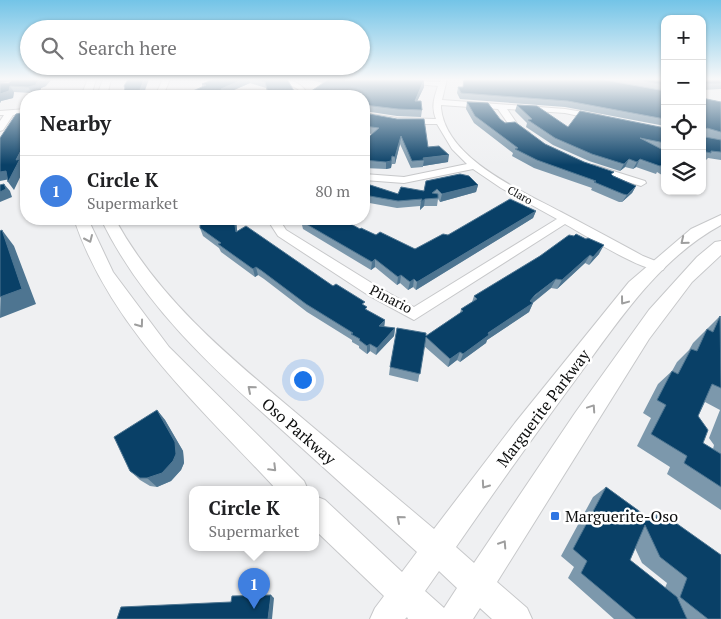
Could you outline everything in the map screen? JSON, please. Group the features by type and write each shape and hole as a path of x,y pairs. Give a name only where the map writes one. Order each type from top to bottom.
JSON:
{"main road":[{"name":"Marguerite Parkway","path":"386,619 523,431 635,286 696,232 721,219"},
{"path":"84,225 105,274 152,340 176,368 291,486"},
{"name":"Oso Parkway","path":"111,225 119,241 148,284 200,341 234,374 516,619"},
{"path":"455,619 575,433 649,324 707,257 721,246"},
{"path":"319,514 432,619"}],"street":[{"name":"Claro","path":"437,108 445,132 457,149 474,166 492,179 638,259 658,267"},
{"path":"502,108 515,127 536,142"},
{"path":"515,108 565,111 611,120"},
{"path":"0,113 20,111"},
{"path":"0,128 10,112"},
{"path":"370,117 397,121 441,122"},
{"path":"582,163 641,182"},
{"path":"370,177 404,180 474,166"},
{"name":"Pinario","path":"277,225 282,233 373,291 414,314 565,219"}],"building":[{"path":"389,108 422,108 422,110"},
{"path":"470,108 492,108 505,123 515,122 545,144 584,162 614,172 611,174 613,176 636,186 627,195 623,194 594,182 596,181 537,160 515,149 518,148 475,116"},
{"path":"520,108 540,108 568,127 580,111 661,127 661,142 640,138 661,149 661,166 640,159 637,162 629,159 624,164 592,154 555,138 528,120 532,119"},
{"path":"605,108 661,108 661,118"},
{"path":"706,108 721,108 721,132 707,128"},
{"path":"20,113 20,152 16,160 20,159 8,182 6,171 0,172 0,138 16,114"},
{"path":"370,114 397,119 424,119 428,147 439,146 449,155 412,161 401,136 395,157 392,156 391,161 370,161 370,136 379,128 370,127"},
{"path":"706,137 721,140 721,152 711,151 711,153 706,152"},
{"path":"460,174 469,176 478,185 442,194 437,189 432,193 438,194 438,198 425,199 421,202 422,199 398,201 370,196 370,185 398,194 401,187 424,191 426,181"},
{"path":"4,184 6,189 0,192 0,185"},
{"path":"510,199 536,211 417,282 414,279 410,282 401,275 398,277 375,259 372,262 308,225 353,225 376,235 380,232 415,249 443,234 448,235"},
{"path":"200,225 235,225 236,232 246,226 333,286 336,284 365,302 362,304 367,307 365,309 385,320 379,326 395,328 377,348 370,344 367,346 351,334 353,333 306,304 256,267 253,269 218,244 221,243 200,228"},
{"path":"2,230 22,289 0,297 0,231"},
{"path":"576,234 604,245 593,257 590,255 562,280 556,279 535,295 530,301 533,303 488,333 489,335 463,354 460,352 450,359 426,337 420,374 390,367 397,328 426,333 426,336 463,311 461,309 477,299 474,296 540,256 569,235 574,236"},
{"path":"720,316 721,388 712,384 698,416 708,430 703,443 721,454 721,487 684,463 687,456 651,434 666,405 657,400 672,371 678,374 691,349 697,351 707,329 713,332"},
{"path":"157,410 175,442 176,454 173,461 162,473 147,478 140,478 130,471 114,437"},
{"path":"606,487 654,522 659,511 721,555 721,619 708,619 680,597 687,578 660,557 645,525 630,560 677,597 687,619 636,619 581,573 587,561 573,549"},
{"path":"271,595 268,619 117,619 121,607 231,602 232,596"}],"place":[{"name":"Marguerite-Oso","path":"555,516"},
{"name":"Circle K","path":"254,609"}]}
